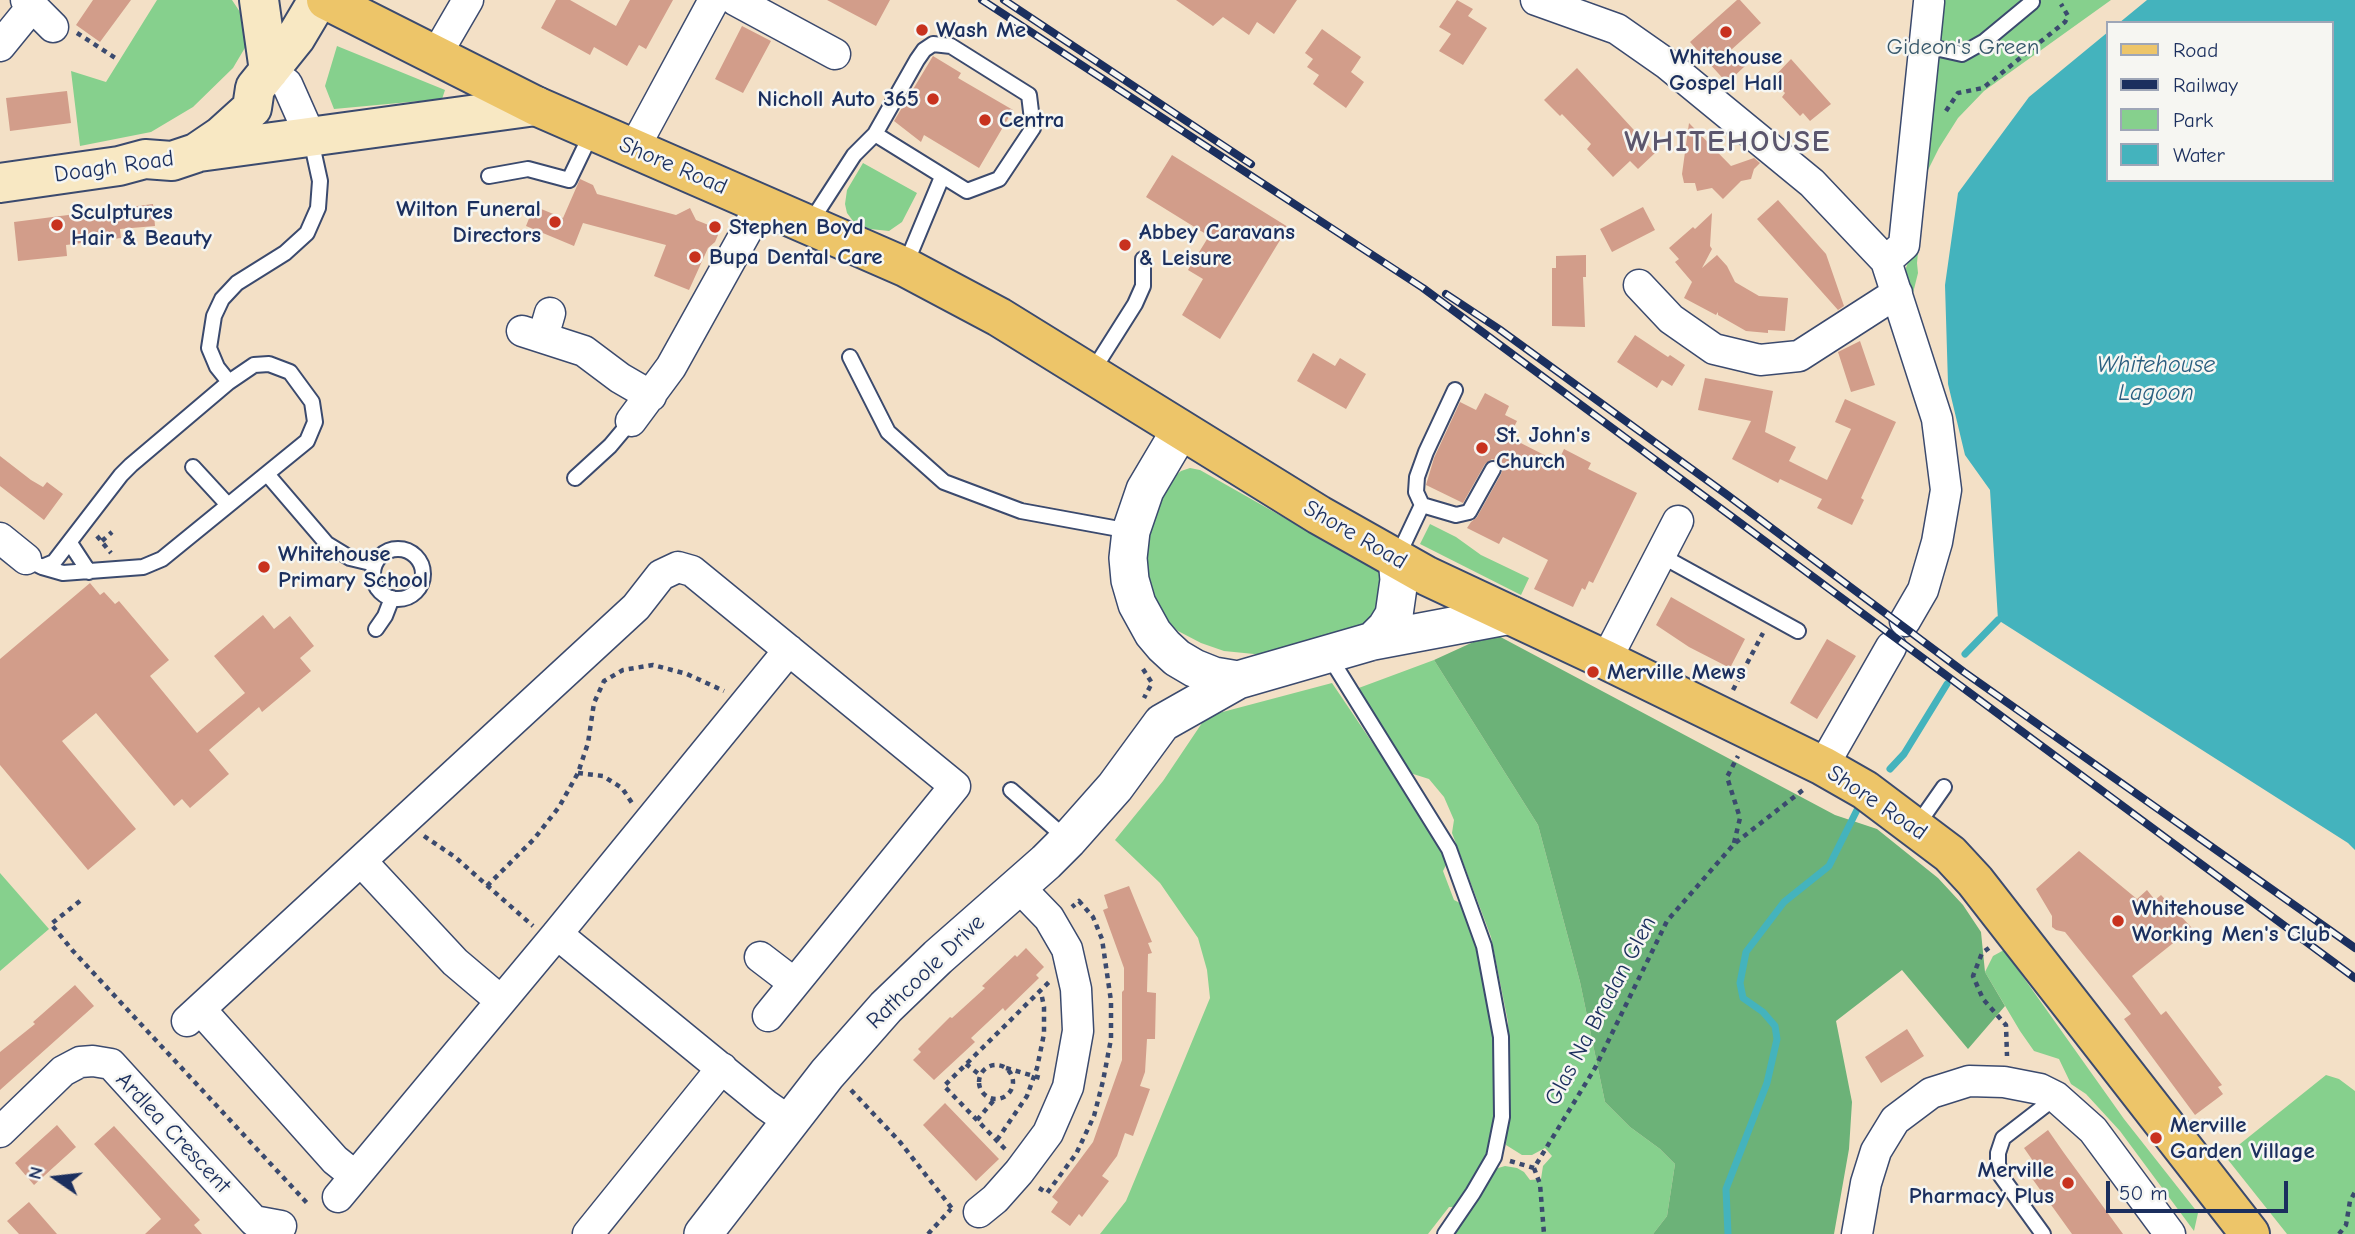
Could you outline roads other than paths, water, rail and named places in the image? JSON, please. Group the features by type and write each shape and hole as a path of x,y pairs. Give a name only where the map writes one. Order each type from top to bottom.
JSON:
{"main road":[{"path":"145,159 155,149 202,122 236,92 262,80 259,0"},
{"name":"Doagh Road","path":"0,183 119,166 145,159 172,161 196,153 221,136 252,107 262,80 296,37 317,0"},
{"name":"Shore Road","path":"326,0 536,106 905,267 999,317 1320,515 1427,576 1720,716 1815,775 1870,794 1950,854 1975,880 2245,1232"},
{"path":"196,153 536,106"}],"street":[{"path":"436,55 468,0"},
{"path":"633,150 714,0"},
{"path":"735,0 835,54"},
{"path":"1536,0 1617,29 1667,64 1812,183 1886,261 1937,419 1945,490 1937,542 1923,590 1905,621"},
{"path":"1886,261 1904,245 1929,2"},
{"path":"0,46 29,4 53,27"},
{"path":"262,80 287,84 311,138"},
{"path":"631,421 671,367 750,225 759,203"},
{"path":"1639,285 1671,319 1714,349 1760,360 1799,356 1897,293"},
{"path":"538,327 584,351 620,378 651,396"},
{"name":"Rathcoole Drive","path":"1180,430 1145,490 1131,531 1128,558 1130,580 1137,604 1153,633 1150,653 1177,658 1214,676 1238,680"},
{"path":"1606,660 1678,521"},
{"path":"0,537 34,563"},
{"path":"1373,641 1394,615 1399,580 1397,558"},
{"path":"768,1016 955,786 789,650 692,571 678,567 662,575 636,607 193,1015 335,1160 346,1186 554,938 789,650"},
{"name":"Rathcoole Drive","path":"703,1234 789,1121 886,1007 1068,840 1115,787 1151,715 1238,680 1373,641 1511,615"},
{"path":"1815,775 1891,648"},
{"path":"1150,653 1165,685 1151,715"},
{"path":"361,861 455,962 501,1001"},
{"path":"964,1212 995,1199 1048,1133 1068,1087 1078,1031 1076,989 1067,949 1049,918 1018,887"},
{"path":"554,938 789,1121"},
{"path":"760,957 793,983"},
{"name":"Ardlea Crescent","path":"0,1132 64,1072 80,1062 93,1061 111,1065 254,1221 281,1226"},
{"path":"588,1234 722,1068"},
{"path":"1857,1234 1876,1151 1895,1120 1931,1093 1969,1081 2004,1082 2040,1089 2056,1097 2093,1130 2170,1234"}],"lane":[{"path":"1926,46 1962,54 1985,41 2032,2"},
{"path":"809,224 854,155 875,134 917,60 924,50 933,44 951,46 1029,95 1033,128 999,179 967,191 875,134"},
{"path":"489,176 528,169 569,180 593,131"},
{"path":"229,382 217,367 209,348 214,316 222,299 237,283 285,253 307,233 318,208 320,181 311,138"},
{"path":"905,267 942,177"},
{"path":"1092,373 1135,304 1143,286 1143,259"},
{"path":"850,357 888,432 944,482 1021,511 1131,531"},
{"path":"269,364 290,372 312,402 315,422 307,441 162,559 143,567 63,573 34,563 54,562 121,475 229,382 254,365 269,364"},
{"path":"1455,390 1417,477 1416,492 1422,505 1456,515 1469,512 1493,469"},
{"path":"575,478 610,446 631,421"},
{"path":"193,467 228,505"},
{"path":"267,474 327,544 350,558 376,564"},
{"path":"1397,558 1422,505"},
{"path":"70,543 89,572"},
{"path":"393,549 409,551 420,562 423,578 415,592 408,596 392,598 378,588 375,581 376,564 386,552 393,549"},
{"path":"1660,555 1798,631"},
{"path":"376,629 392,598"},
{"path":"1328,655 1449,849 1484,946 1501,1037 1502,1117 1494,1157 1445,1234"},
{"path":"1915,828 1944,787"},
{"path":"1012,790 1068,840"},
{"path":"2043,1234 2001,1176 1998,1153 2003,1138 2056,1097"}],"water":[{"name":"Whitehouse Lagoon","path":"2147,0 2355,0 2355,850 1998,620 1990,490 1965,455 1948,384 1945,285 1958,193 2029,97 2106,34 2106,182 2334,182 2334,21 2121,21"}],"waterway":[{"path":"1965,654 1998,620"},
{"path":"1890,769 1904,754 1947,684"},
{"path":"1728,1234 1726,1189 1767,1083 1777,1039 1775,1026 1763,1012 1743,998 1740,983 1746,952 1784,902 1829,866 1858,808"}],"railway":[{"path":"982,0 1423,288 2355,978"},
{"path":"1004,0 1251,164"},
{"path":"1446,294 1499,329 1726,494 1964,672 2355,948"}],"place":[{"name":"Wash Me","path":"922,30"},
{"name":"Whitehouse Gospel Hall","path":"1726,32"},
{"name":"Nicholl Auto 365","path":"933,99"},
{"name":"Centra","path":"985,120"},
{"name":"Wilton Funeral Directors","path":"555,222"},
{"name":"Sculptures Hair & Beauty","path":"57,225"},
{"name":"Stephen Boyd","path":"715,227"},
{"name":"Abbey Caravans & Leisure","path":"1125,245"},
{"name":"Bupa Dental Care","path":"695,257"},
{"name":"St. John's Church","path":"1482,448"},
{"name":"Whitehouse Primary School","path":"264,567"},
{"name":"Merville Mews","path":"1593,672"},
{"name":"Whitehouse Working Men's Club","path":"2118,921"},
{"name":"Merville Garden Village","path":"2156,1138"},
{"name":"Merville Pharmacy Plus","path":"2068,1183"}],"district":[{"name":"WHITEHOUSE","path":"1728,143"}],"park label":[{"name":"Gideon's Green","path":"1963,47"}]}
